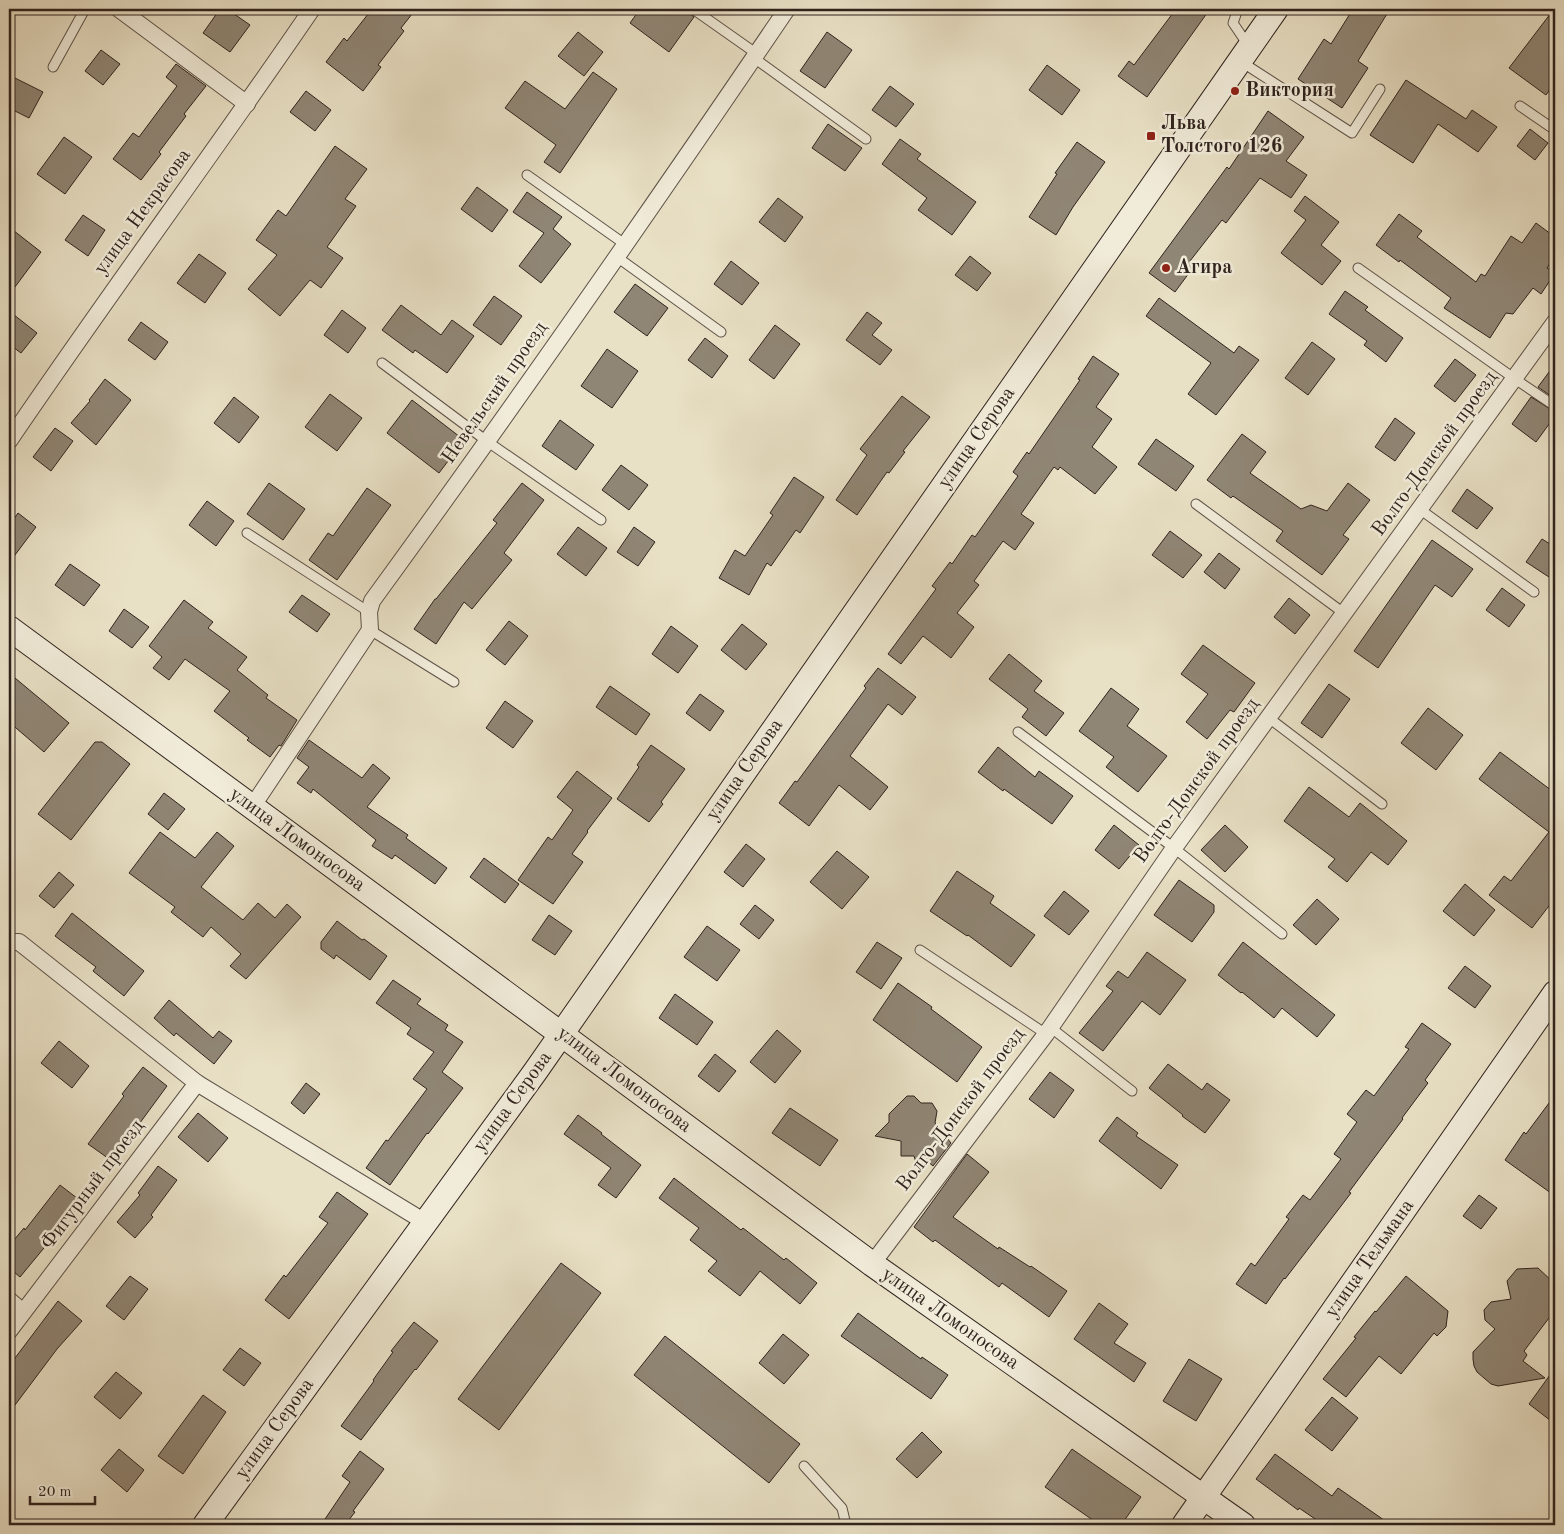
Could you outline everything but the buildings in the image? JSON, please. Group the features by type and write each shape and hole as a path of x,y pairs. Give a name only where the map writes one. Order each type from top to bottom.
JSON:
{"street":[{"path":"119,9 247,104"},
{"name":"улица Некрасова","path":"9,440 312,9"},
{"name":"Невельский проезд","path":"370,630 369,612 372,601 488,442 787,9"},
{"name":"улица Серова","path":"205,1525 562,1034 1276,9"},
{"name":"Волго-Донской проезд","path":"872,1264 1048,1030 1174,848 1421,510 1555,322"},
{"name":"улица Ломоносова","path":"9,628 872,1264 1243,1525"},
{"path":"252,807 370,630"},
{"path":"9,942 18,942 197,1083 425,1222"},
{"name":"улица Тельмана","path":"1184,1525 1555,993"},
{"name":"Фигурный проезд","path":"9,1331 197,1083"},
{"path":"9,1300 23,1312"}],"lane":[{"path":"53,67 85,9"},
{"path":"693,9 866,139"},
{"path":"1238,9 1233,23 1245,54 1352,133 1380,89"},
{"path":"1520,106 1555,130"},
{"path":"527,175 721,332"},
{"path":"1358,268 1555,406"},
{"path":"382,363 488,442 601,520"},
{"path":"1196,504 1345,614"},
{"path":"1421,510 1534,592"},
{"path":"247,532 369,612"},
{"path":"370,630 454,682"},
{"path":"1269,718 1382,804"},
{"path":"1018,732 1174,848 1282,934"},
{"path":"920,950 1048,1030 1132,1091"},
{"path":"804,1466 842,1508 846,1525"}],"place":[{"name":"Виктория","path":"1235,91"},
{"name":"Льва Толстого 126","path":"1151,136"},
{"name":"Агира","path":"1166,268"}]}
